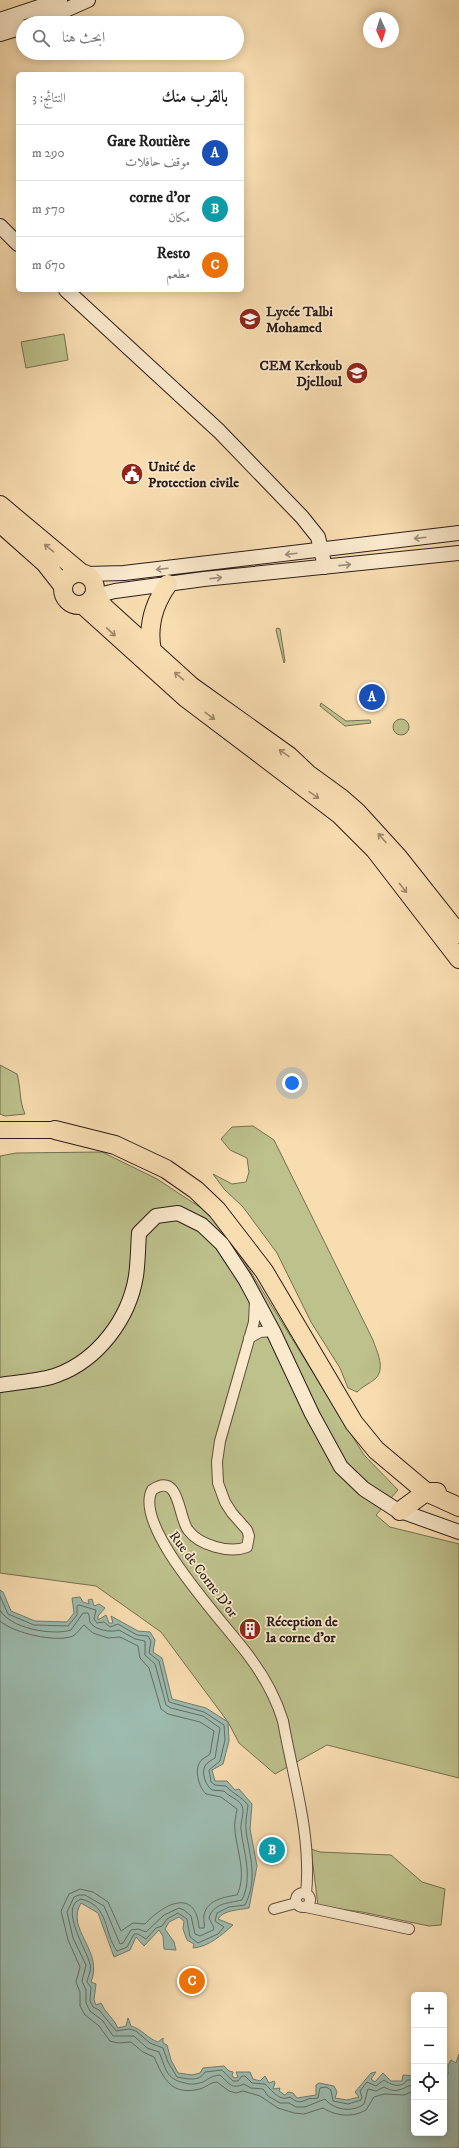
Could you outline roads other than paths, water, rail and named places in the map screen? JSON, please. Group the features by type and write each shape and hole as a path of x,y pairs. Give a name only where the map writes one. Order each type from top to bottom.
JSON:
{"highway":[{"path":"0,505 95,583 92,597"},
{"path":"0,523 45,563 63,586"},
{"path":"84,573 68,576 63,586 64,596 69,602 92,597"},
{"path":"152,651 150,640 152,616 158,599 168,584"},
{"path":"92,597 196,690 289,756 308,774 341,798 357,812 398,857 459,934"},
{"path":"92,597 186,698 339,814 374,850 459,959"},
{"path":"55,1130 115,1145 166,1169 196,1190 217,1210 240,1238 274,1288 354,1423 376,1450 426,1492 459,1507"},
{"path":"55,1130 88,1134 124,1145 150,1156 198,1186 221,1207 272,1274 350,1402 376,1438 404,1463 459,1498"},
{"path":"394,1466 403,1492 398,1510"},
{"path":"398,1510 426,1492 439,1492 459,1498"}],"main road":[{"path":"0,1130 55,1130"}],"street":[{"path":"0,20 60,0"},
{"path":"52,16 88,0"},
{"path":"0,34 16,29"},
{"path":"0,226 16,242"},
{"path":"68,292 220,431 302,517 318,537 325,567"},
{"path":"84,573 124,573 459,533"},
{"path":"92,597 168,584 459,552"},
{"path":"0,1385 57,1375 90,1356 110,1336 130,1298 136,1277 139,1233 156,1216 178,1214 202,1225 222,1244 255,1296 312,1414 341,1467 364,1489 398,1510 459,1532"},
{"path":"248,1338 255,1313 255,1296"},
{"path":"248,1338 260,1332 273,1331"},
{"name":"Rue de Corne D'or","path":"248,1338 232,1402 220,1440 217,1462 218,1483 224,1502 247,1530 249,1536 247,1547 239,1551 228,1549 202,1541 193,1535 183,1521 176,1495 170,1488 161,1487 152,1490 149,1495 149,1504 155,1530 171,1557 250,1657 263,1676 279,1706 305,1831 309,1868 306,1894"},
{"path":"296,1903 298,1895 306,1894 310,1901 306,1907"},
{"path":"296,1903 300,1907 409,1929"},
{"path":"274,1909 296,1903"}],"water":[{"path":"0,1590 3,1592 11,1611 35,1621 67,1622 74,1613 72,1598 80,1597 83,1602 89,1604 88,1600 92,1599 94,1606 99,1604 105,1608 98,1616 98,1620 106,1615 109,1623 113,1623 111,1616 138,1631 150,1632 155,1640 153,1652 162,1658 172,1699 206,1708 228,1722 229,1741 223,1764 212,1770 215,1781 227,1781 235,1790 239,1789 252,1804 250,1829 257,1866 249,1908 232,1911 220,1916 218,1919 233,1925 209,1943 193,1948 194,1944 187,1940 183,1929 184,1921 179,1917 169,1922 165,1929 174,1942 176,1950 164,1949 163,1936 159,1930 144,1946 136,1937 130,1950 114,1957 98,1913 81,1903 77,1913 78,1922 93,1960 94,1971 91,1982 96,1984 94,2000 96,2005 101,2003 118,2028 126,2026 128,2018 131,2026 138,2029 154,2041 158,2042 163,2038 163,2043 167,2045 171,2060 178,2073 192,2075 200,2073 203,2068 224,2066 229,2071 233,2072 232,2076 235,2078 238,2077 236,2072 250,2072 253,2079 260,2081 265,2076 269,2083 274,2081 275,2083 273,2089 280,2088 279,2091 285,2095 288,2092 293,2093 297,2098 316,2095 316,2085 319,2083 334,2086 337,2092 335,2098 347,2100 359,2097 355,2092 371,2073 376,2072 371,2079 375,2082 383,2073 391,2081 402,2081 403,2075 411,2076 411,2136 447,2136 448,2065 451,2060 456,2063 459,2054 459,2148 0,2148"}],"place":[{"name":"Lycée Talbi Mohamed","path":"250,319"},
{"name":"CEM Kerkoub Djelloul","path":"357,373"},
{"name":"Unité de Protection civile","path":"132,474"},
{"name":"Gare Routière","path":"372,697"},
{"name":"Réception de la corne d'or","path":"250,1629"},
{"name":"corne d'or","path":"272,1850"},
{"name":"Resto","path":"192,1981"}]}
